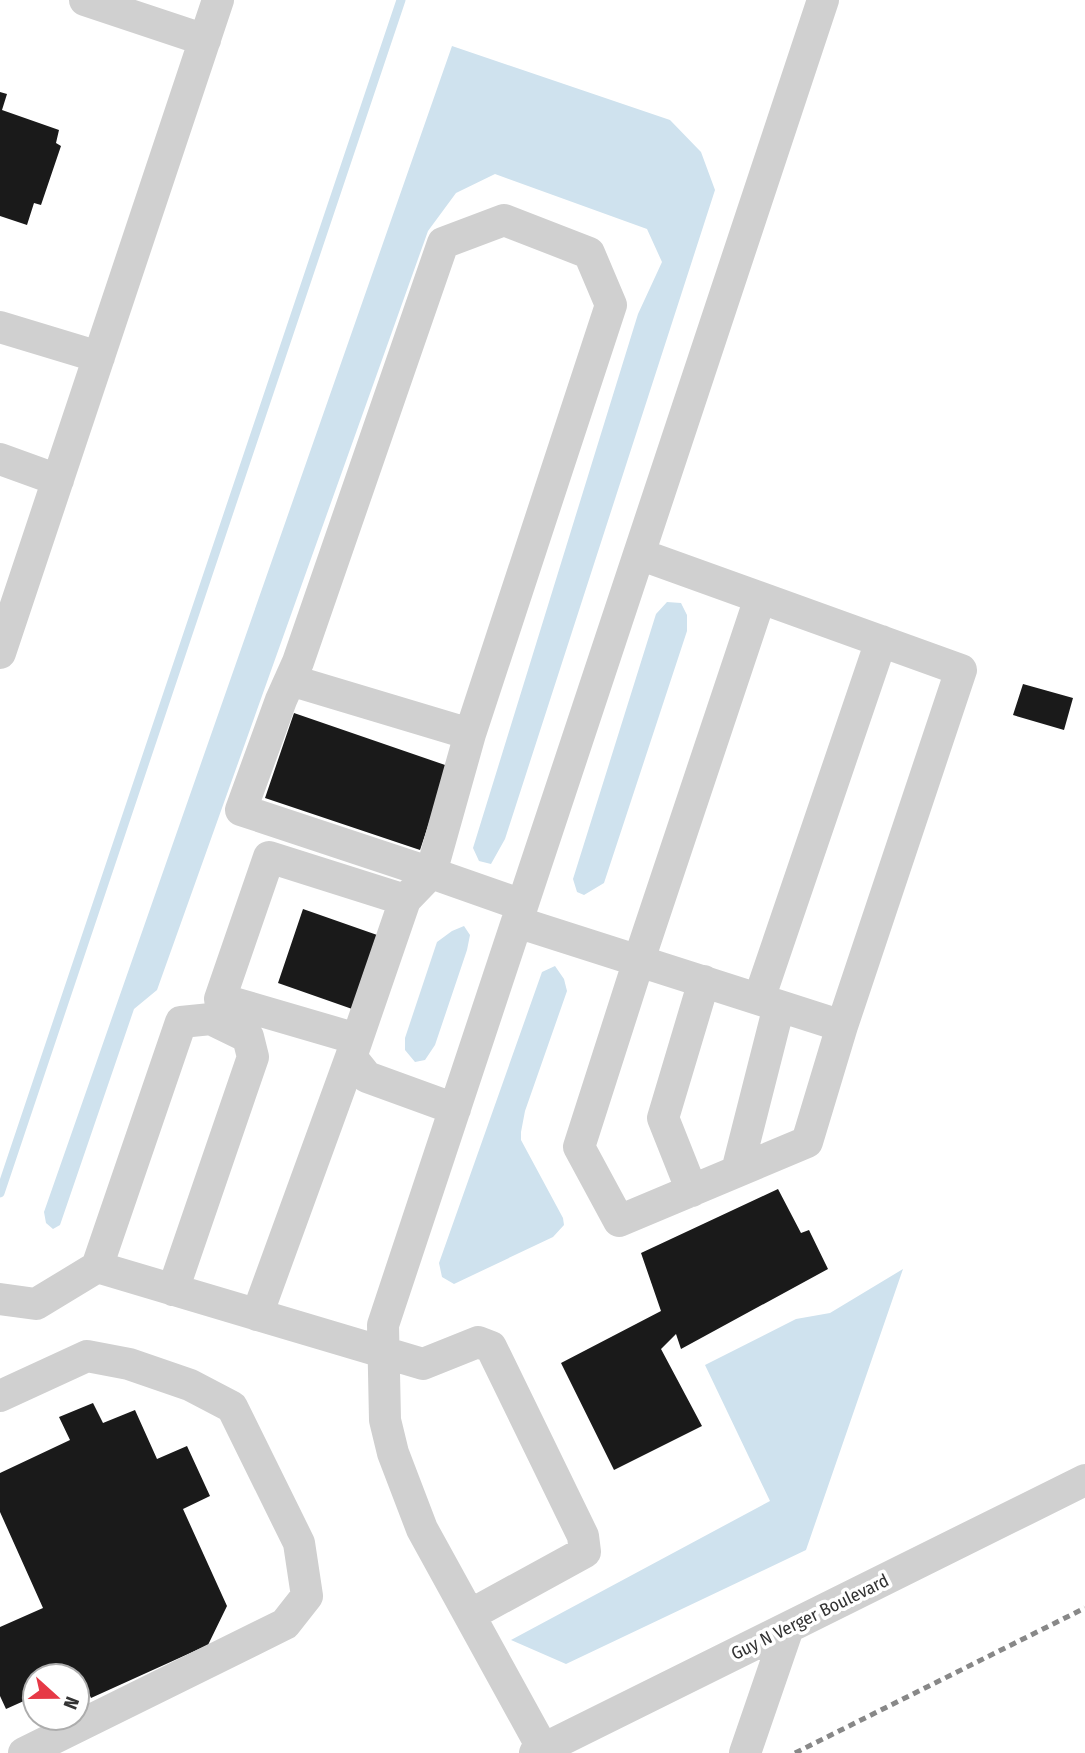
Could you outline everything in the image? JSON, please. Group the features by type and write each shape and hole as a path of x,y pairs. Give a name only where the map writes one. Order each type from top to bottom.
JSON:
{"street":[{"path":"85,0 205,40"},
{"path":"0,653 218,0"},
{"path":"539,1751 470,1615 422,1529 393,1453 385,1420 383,1325 822,0"},
{"path":"257,1315 405,900 431,873 470,734 611,305 589,253 504,220 443,243 290,680 241,810 431,873 520,913 639,961 842,1026"},
{"path":"0,327 99,357"},
{"path":"0,459 58,480"},
{"path":"639,554 961,670 842,1026 807,1142 619,1221 579,1147 760,598"},
{"path":"737,1171 769,1003 881,641"},
{"path":"290,680 470,734"},
{"path":"405,900 269,857 220,999 354,1048 367,1077 455,1109"},
{"path":"692,1191 663,1118 704,981"},
{"path":"0,1299 36,1304 97,1267 181,1023 211,1019 248,1037 253,1057 173,1290"},
{"path":"97,1267 423,1364 478,1342 491,1347 583,1536 585,1552 470,1615"},
{"path":"0,1396 87,1356 129,1364 190,1385 232,1407 299,1543 307,1596 285,1624 24,1753"},
{"name":"Guy N Verger Boulevard","path":"539,1751 1085,1480"},
{"path":"745,1753 788,1628"}],"water":[{"path":"452,46 670,120 701,152 715,190 505,839 491,864 479,861 473,848 638,314 662,262 647,229 495,174 456,193 428,231 157,990 134,1009 60,1225 53,1229 46,1223 44,1212"},
{"path":"667,602 681,603 687,615 687,631 604,883 584,895 577,892 573,879 656,614"},
{"path":"464,926 470,935 467,950 435,1045 425,1060 415,1062 405,1050 405,1038 437,942"},
{"path":"555,966 564,979 567,991 525,1111 521,1140 563,1218 564,1225 553,1237 454,1284 442,1277 439,1263 542,972"},
{"path":"903,1269 806,1550 566,1664 511,1640 770,1501 705,1365 796,1319 830,1313"}],"building":[{"path":"0,92 7,94 2,110 59,130 56,143 61,146 41,205 34,203 27,225 0,216"},
{"path":"1023,684 1073,698 1064,730 1013,715"},
{"path":"294,713 448,766 420,850 265,798"},
{"path":"303,909 380,936 355,1010 278,983"},
{"path":"778,1189 801,1233 809,1230 828,1269 681,1349 676,1334 661,1349 702,1426 614,1470 561,1363 661,1311 641,1253"},
{"path":"93,1403 103,1423 135,1410 157,1459 187,1446 210,1496 183,1509 227,1606 208,1645 91,1698 91,1662 21,1662 21,1702 6,1709 0,1696 0,1627 43,1608 0,1512 0,1473 70,1440 59,1417"}],"waterway":[{"path":"0,1193 401,0"}],"railway":[{"path":"795,1753 1085,1608"}]}
